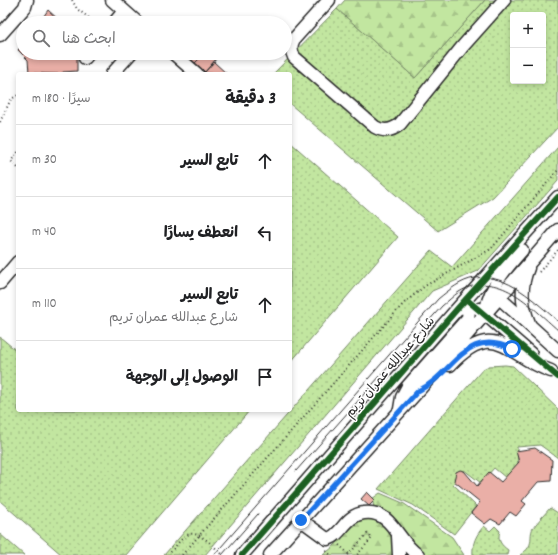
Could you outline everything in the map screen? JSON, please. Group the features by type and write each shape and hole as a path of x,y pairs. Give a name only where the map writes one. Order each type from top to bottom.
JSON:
{"street":[{"path":"17,16 25,7 27,0"},
{"path":"112,0 130,16"},
{"path":"329,0 294,40 292,44 292,53 294,58 375,127 385,131 400,124 463,46 504,0"},
{"path":"120,16 124,11"},
{"path":"0,35 16,17"},
{"path":"114,72 125,60"},
{"path":"179,60 190,72"},
{"name":"شارع عبدالله عمران تريم","path":"242,555 466,298 558,197"},
{"path":"270,555 418,391 485,314 505,270 558,209"},
{"path":"495,294 532,260 558,230"},
{"path":"531,326 523,306 522,291 524,277 532,260"},
{"path":"0,283 16,264"},
{"path":"482,282 558,351"},
{"path":"466,298 554,374"},
{"path":"400,411 402,398 408,386 468,318 469,310 466,307 458,308"},
{"path":"418,391 433,382 468,348 478,344 490,342 502,344 512,349 533,364 554,374"},
{"path":"301,520 325,539 333,538 351,518 365,513 379,515 386,518 406,546 416,555"},
{"path":"398,536 399,555"}],"path":[{"path":"72,0 77,9 87,16"},
{"path":"0,122 11,99 16,96"},
{"path":"16,155 11,161 16,166"},
{"path":"182,555 403,304 426,286 491,249 558,170"},
{"path":"535,277 558,250"},
{"path":"168,555 186,535 195,534 200,536 224,555"},
{"path":"333,538 349,555 367,534 372,538 357,555"}],"green space":[{"path":"345,0 485,0 415,78 337,9"},
{"path":"485,0 558,0 558,127 493,197 438,231 292,106 292,72 275,72 287,60 292,60 292,55 337,9 415,78"},
{"path":"292,144 398,237 292,361"},
{"path":"558,147 558,181 478,271 432,291 205,555 164,555 290,412 292,412 292,409 431,251 452,267"},
{"path":"0,337 16,350 16,412 248,412 126,555 62,555 0,501"},
{"path":"489,366 513,366 558,409 558,458 540,445 517,447 518,465 506,478 494,468 481,483 464,470 453,484 476,506 454,534 413,505 378,489 483,369"},
{"path":"380,493 403,503 452,537 464,555 323,555 337,544 360,518 374,507 372,499"},
{"path":"550,508 558,513 558,554 520,555 528,548 530,544 533,528"},
{"path":"484,526 490,531 495,526 500,531 499,540 508,550 507,555 473,555 475,539"},
{"path":"0,534 24,555 0,555"}],"building":[{"path":"48,10 54,16 44,16"},
{"path":"28,60 77,60 77,71 29,72"},
{"path":"198,60 215,60 205,72 195,63"},
{"path":"214,62 225,72 205,72"},
{"path":"535,448 552,460 551,481 538,482 522,501 526,504 516,516 510,512 500,524 491,519 485,524 471,513 480,502 454,481 456,472 460,470 464,471 477,486 489,472 501,482 519,462 516,451"},
{"path":"367,492 375,500 369,506 361,499"}],"tram line":[{"path":"214,555 438,299 451,289 460,283 475,278 499,280 520,290 558,321"},
{"path":"296,471 442,306 459,292 473,286 487,284 500,287 525,301 558,330"},
{"path":"222,555 258,514"}],"cycle path":[{"path":"242,555 458,308 558,197"},
{"path":"466,299 558,377"}],"route":[{"path":"301,520 418,391 433,382 468,348 478,344 490,342 502,344 512,349"}]}
